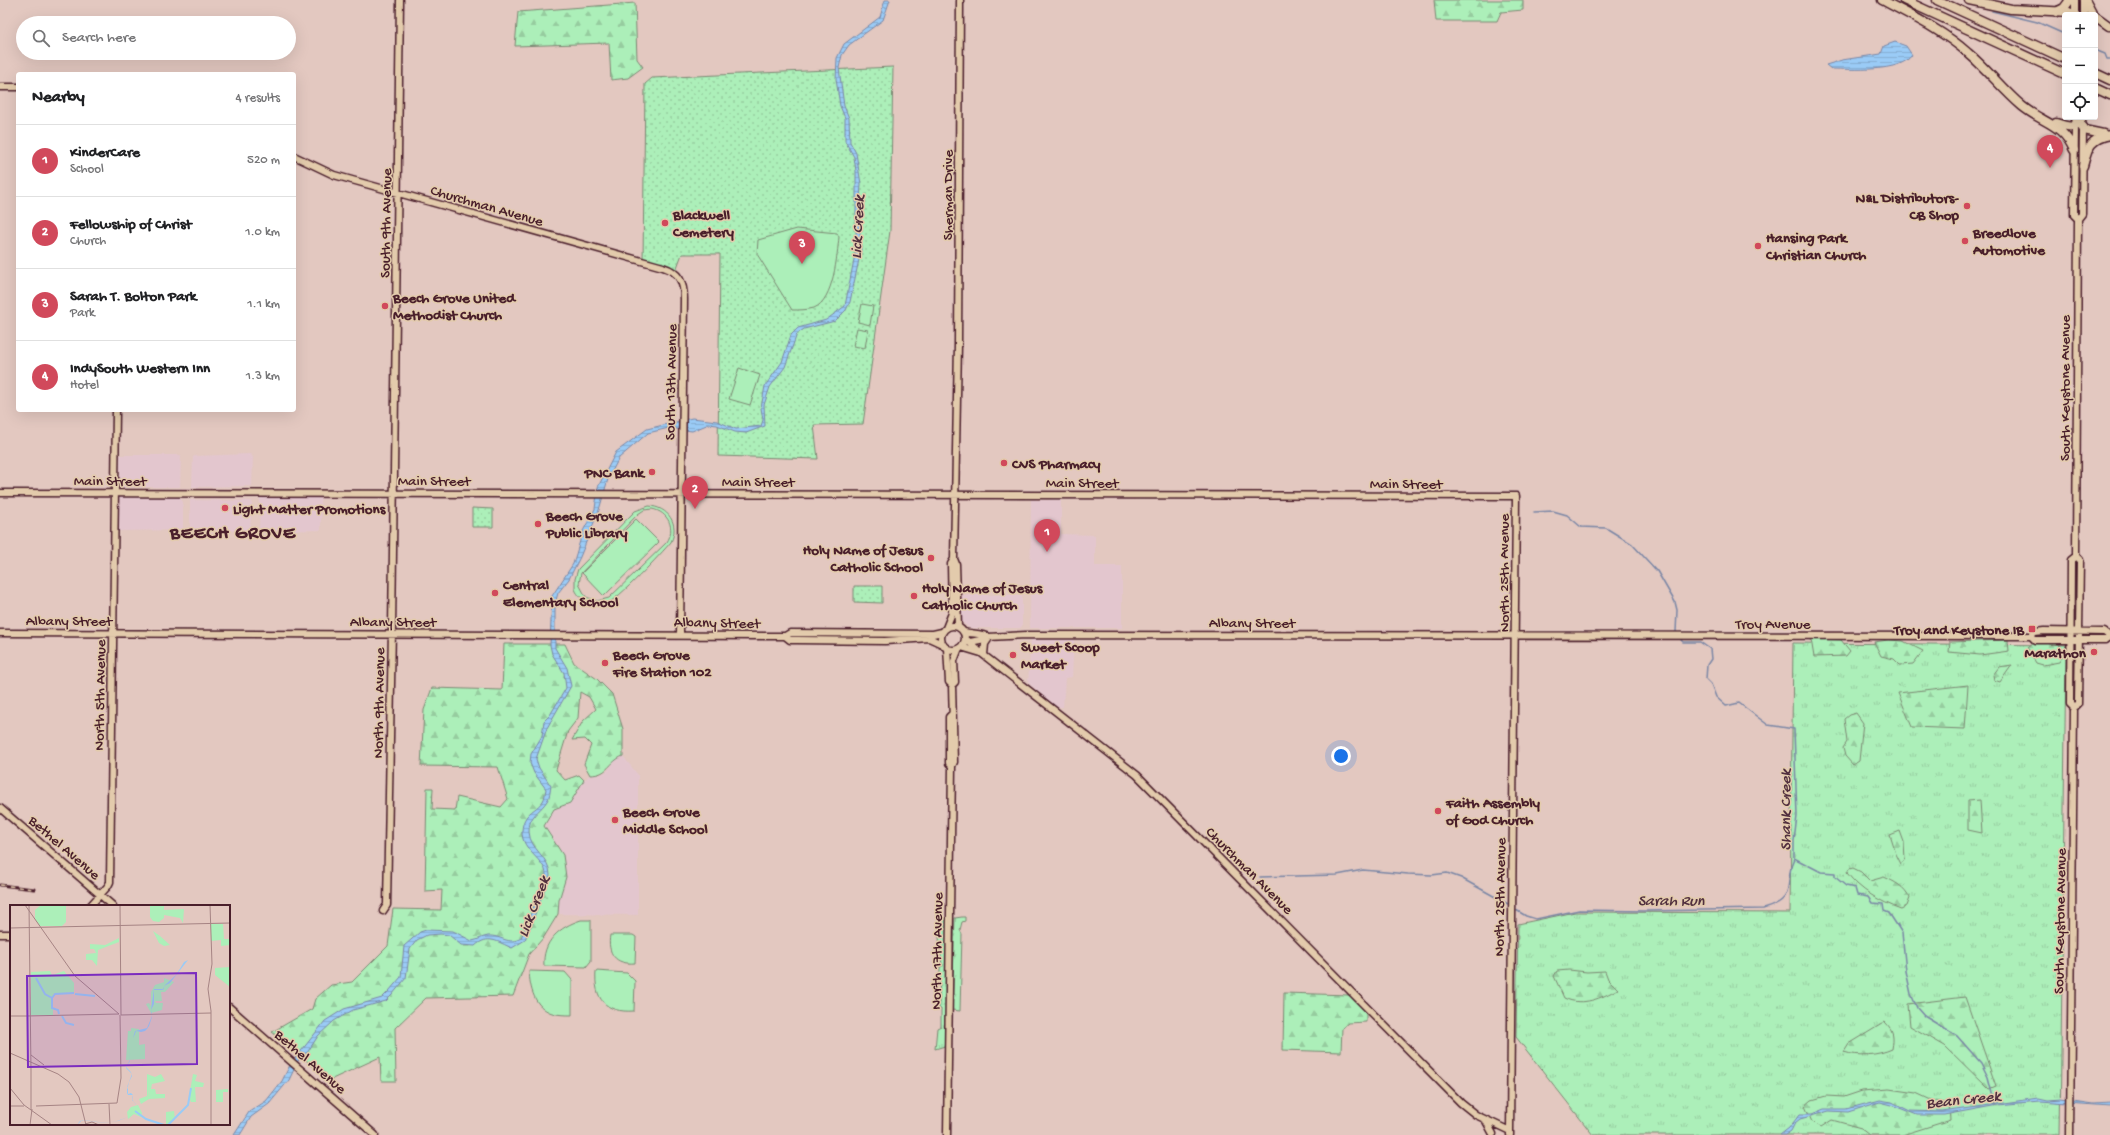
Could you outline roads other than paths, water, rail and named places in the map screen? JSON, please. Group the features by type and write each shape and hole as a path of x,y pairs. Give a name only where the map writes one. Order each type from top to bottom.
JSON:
{"highway":[{"path":"1882,0 1929,25 1957,44 1984,67 2023,106 2065,133 2074,150"},
{"path":"1904,0 2062,72"},
{"path":"1937,0 2062,58"},
{"path":"1969,0 2011,9 2062,12"},
{"path":"2056,12 2064,8 2070,0"},
{"path":"2084,0 2092,12"},
{"path":"2098,18 2110,26"},
{"path":"2098,24 2110,26"},
{"path":"2098,75 2110,80"},
{"path":"2098,89 2110,95"},
{"path":"2047,122 2068,128 2078,122 2092,133 2110,135"},
{"path":"2083,166 2090,144 2098,138 2110,135"}],"main road":[{"name":"South 9th Avenue","path":"394,493 400,0"},
{"name":"Sherman Drive","path":"956,495 960,0"},
{"path":"2075,0 2075,12"},
{"path":"2084,0 2084,12"},
{"path":"0,88 16,87"},
{"name":"South Keystone Avenue","path":"2078,122 2074,150 2074,215 2078,219"},
{"name":"South Keystone Avenue","path":"2070,1135 2074,708 2078,704 2080,560 2076,556 2078,219 2082,214 2083,166 2078,122"},
{"name":"Churchman Avenue","path":"296,157 334,175 663,267 675,273"},
{"name":"South 13th Avenue","path":"675,273 681,279 684,291 680,634"},
{"name":"North 5th Avenue","path":"91,905 110,882 116,412"},
{"name":"Main Street","path":"0,493 616,493 1516,496"},
{"name":"North 9th Avenue","path":"383,911 387,905 394,493"},
{"path":"954,559 951,564 952,613 940,638 945,646 964,644 964,632 958,627 956,564 954,559 956,495"},
{"name":"North 25th Avenue","path":"1510,1133 1516,636 1516,496"},
{"name":"South Keystone Avenue","path":"2074,708 2070,704 2071,560 2076,556"},
{"path":"944,630 958,627"},
{"name":"Albany Street","path":"0,633 680,634 785,636 790,633 933,634 944,630"},
{"name":"Albany Street","path":"964,632 973,635 985,634 989,637"},
{"name":"Troy Avenue","path":"1516,636 2031,636 2035,632 2106,632 2110,636 2106,640 2035,640 2031,636"},
{"name":"Albany Street","path":"964,644 989,637 1019,635 1516,636"},
{"name":"Albany Street","path":"785,636 790,640 885,641 928,638 945,646"},
{"path":"982,654 989,637"},
{"name":"Churchman Avenue","path":"964,644 982,654 1137,775 1461,1103 1486,1121 1501,1125 1510,1133"},
{"name":"North 17th Avenue","path":"947,1135 952,766 949,763 948,727 949,717 952,714 952,686 955,682 954,661 964,644"},
{"name":"North 17th Avenue","path":"945,646 949,682 952,686"},
{"name":"Bethel Avenue","path":"0,808 112,905"},
{"name":"Bethel Avenue","path":"230,1008 375,1135"},
{"name":"Churchman Avenue","path":"1486,1121 1493,1134"},
{"name":"Churchman Avenue","path":"1493,1134 1496,1128 1501,1125"}],"water":[{"name":"Lick Creek","path":"885,0 890,0 883,20 849,45 842,55 839,68 844,106 849,118 850,142 856,153 861,184 859,216 861,250 850,302 846,310 835,321 804,329 797,334 785,367 770,387 764,405 765,426 746,433 735,432 717,425 709,424 692,431 669,428 648,433 619,458 608,479 599,510 580,557 569,579 558,593 555,604 555,648 567,668 571,686 547,728 536,759 539,768 551,786 548,799 530,822 529,832 533,844 547,863 550,875 525,940 512,948 493,940 484,940 475,946 461,945 449,935 441,934 427,935 417,940 410,949 406,978 392,995 386,1001 353,1010 334,1021 318,1036 307,1053 299,1059 289,1080 269,1104 251,1117 240,1135 234,1135 249,1112 266,1101 282,1081 290,1065 325,1021 344,1009 382,998 389,991 401,977 404,946 420,932 426,930 453,931 472,941 488,936 509,941 521,938 546,875 542,865 525,844 522,831 527,816 543,801 546,789 534,773 530,763 531,754 542,736 544,721 550,715 566,688 564,673 552,654 550,645 552,596 573,564 583,531 595,509 598,487 616,452 647,429 692,418 717,421 736,429 761,426 763,420 761,408 765,386 782,362 791,335 798,328 826,320 845,306 856,249 856,171 854,157 845,141 845,118 840,106 836,79 837,58 844,44 880,17"},
{"path":"1895,42 1906,46 1912,55 1906,61 1897,65 1874,69 1831,69 1826,65 1842,60 1881,54 1884,46"},
{"name":"Bean Creek","path":"2038,1098 2047,1100 2061,1099 2094,1104 2110,1103 2110,1106 2039,1101 1998,1105 1944,1115 1917,1115 1880,1102 1848,1112 1829,1111 1800,1119 1795,1123 1791,1131 1785,1135 1780,1135 1789,1128 1800,1114 1812,1114 1824,1109 1846,1109 1880,1100 1892,1102 1910,1111 1942,1112"}],"waterway":[{"path":"1992,11 2037,22 2062,33"},
{"path":"2098,51 2105,54 2107,59 2110,59"},
{"path":"1534,512 1553,511 1567,515 1581,527 1606,528 1632,544 1657,571 1675,602 1677,610 1676,632"},
{"name":"Shank Creek","path":"1681,640 1683,642 1700,642 1710,649 1711,659 1707,665 1706,679 1711,684 1716,697 1726,706 1739,703 1768,725 1794,729 1797,816 1794,841 1794,858 1821,872 1835,873 1835,877 1846,886 1855,888 1857,895 1868,897 1872,903 1883,904 1884,911 1889,913 1902,933 1906,971 1911,994 1917,1008 1924,1016 1957,1036 1981,1063 1988,1077 1995,1104"},
{"name":"Sarah Run","path":"1516,910 1526,916 1536,919 1579,910 1645,911 1763,909 1774,905 1786,895 1794,858"},
{"path":"1260,877 1337,875 1363,870 1432,875 1447,873 1461,878 1508,904"}],"railway":[{"path":"0,885 34,889"}],"place":[{"name":"IndySouth Western Inn","path":"2050,168"},
{"name":"N&L Distributors- CB Shop","path":"1967,206"},
{"name":"Blackwell Cemetery","path":"665,223"},
{"name":"Breedlove Automotive","path":"1965,241"},
{"name":"Hansing Park Christian Church","path":"1758,246"},
{"name":"Sarah T. Bolton Park","path":"802,264"},
{"name":"Beech Grove United Methodist Church","path":"385,306"},
{"name":"CVS Pharmacy","path":"1004,463"},
{"name":"PNC Bank","path":"652,472"},
{"name":"Light Matter Promotions","path":"225,508"},
{"name":"Fellowship of Christ","path":"695,509"},
{"name":"Beech Grove Public Library","path":"538,524"},
{"name":"KinderCare","path":"1047,552"},
{"name":"Holy Name of Jesus Catholic School","path":"931,558"},
{"name":"Central Elementary School","path":"495,593"},
{"name":"Holy Name of Jesus Catholic Church","path":"914,596"},
{"name":"Troy and Keystone IB","path":"2032,629"},
{"name":"Marathon","path":"2094,652"},
{"name":"Sweet Scoop Market","path":"1013,655"},
{"name":"Beech Grove Fire Station 102","path":"605,663"},
{"name":"Faith Assembly of God Church","path":"1438,811"},
{"name":"Beech Grove Middle School","path":"615,820"}],"district":[{"name":"BEECH GROVE","path":"233,531"}]}
